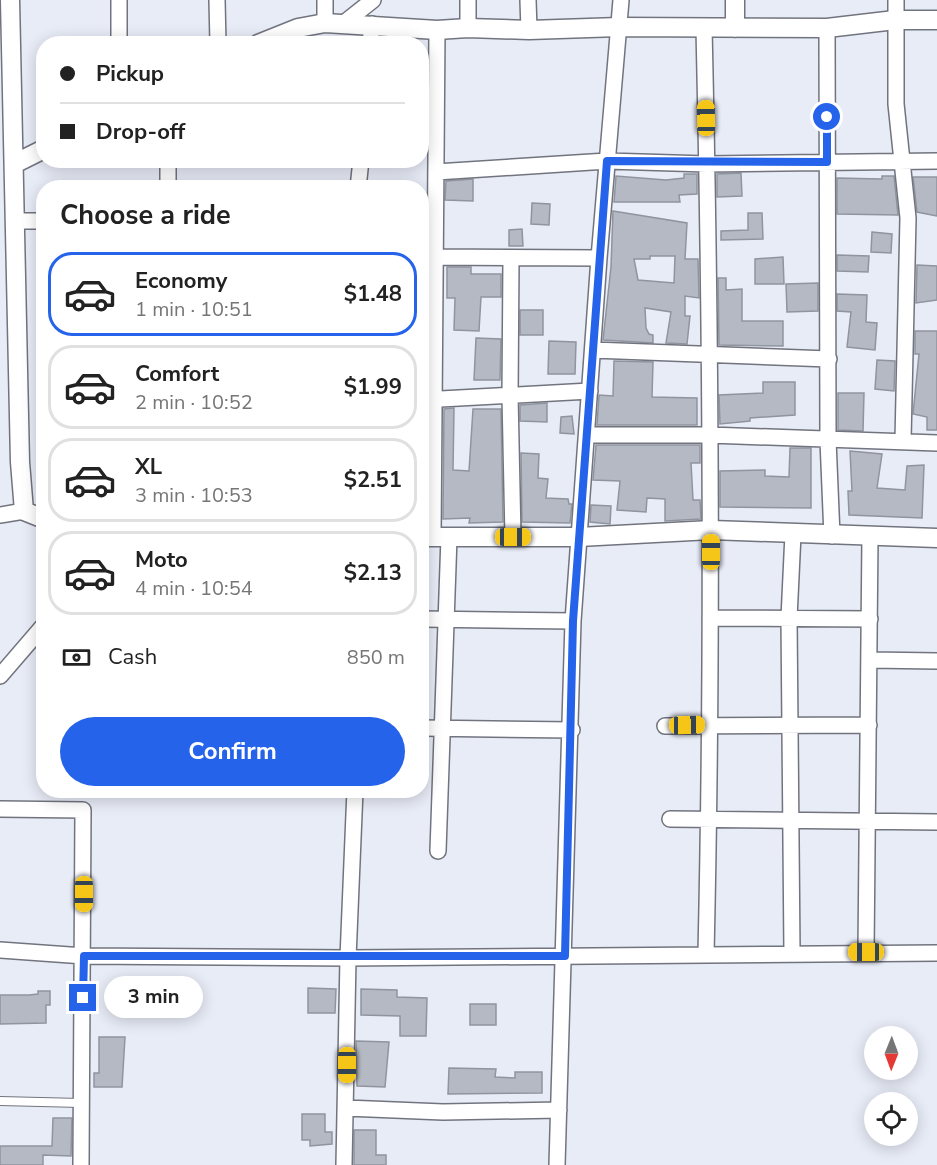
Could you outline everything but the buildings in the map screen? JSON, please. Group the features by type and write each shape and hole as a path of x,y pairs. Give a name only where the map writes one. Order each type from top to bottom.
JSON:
{"street":[{"path":"10,0 5,24 10,174 15,221 19,439 24,512"},
{"path":"119,0 119,36"},
{"path":"217,0 218,36"},
{"path":"325,0 325,23"},
{"path":"344,23 372,0"},
{"path":"468,0 468,28"},
{"path":"528,0 529,30"},
{"path":"557,1165 572,730 573,621 599,258 621,0"},
{"path":"735,0 735,28"},
{"path":"896,0 896,104 908,219 903,440"},
{"path":"278,36 298,28 325,23 372,24 437,30 468,28 529,30 619,27 827,28 895,20 937,20"},
{"path":"371,36 372,24"},
{"path":"704,28 711,530 706,954"},
{"path":"827,28 828,440 832,536"},
{"path":"429,359 437,239 429,209 436,172 437,30"},
{"path":"10,174 36,155"},
{"path":"436,172 607,161 707,164 937,161"},
{"path":"15,221 36,221"},
{"path":"429,238 437,239"},
{"path":"434,257 599,258"},
{"path":"512,259 510,396 513,537"},
{"path":"593,350 829,359"},
{"path":"429,400 590,391"},
{"path":"587,435 710,435 828,440 903,440 937,443"},
{"path":"429,439 434,537 446,619 438,851"},
{"path":"0,515 24,512 36,516"},
{"path":"434,537 579,537 711,530 937,538"},
{"path":"792,953 789,618 793,534"},
{"path":"866,952 870,537"},
{"path":"710,618 870,619"},
{"path":"429,619 573,621"},
{"path":"0,676 36,634"},
{"path":"870,660 937,661"},
{"path":"665,726 869,725"},
{"path":"429,728 572,730"},
{"path":"344,1165 348,958 355,798"},
{"path":"0,808 83,810 84,956 81,1165"},
{"path":"670,819 937,822"},
{"path":"0,950 84,956 348,958 937,952"},
{"path":"346,1108 443,1112 559,1110"}],"lane":[{"path":"0,1101 81,1103"}],"route":[{"path":"83,998 84,956 348,958 565,956 573,621 607,161 707,164 827,162 827,117"}]}
